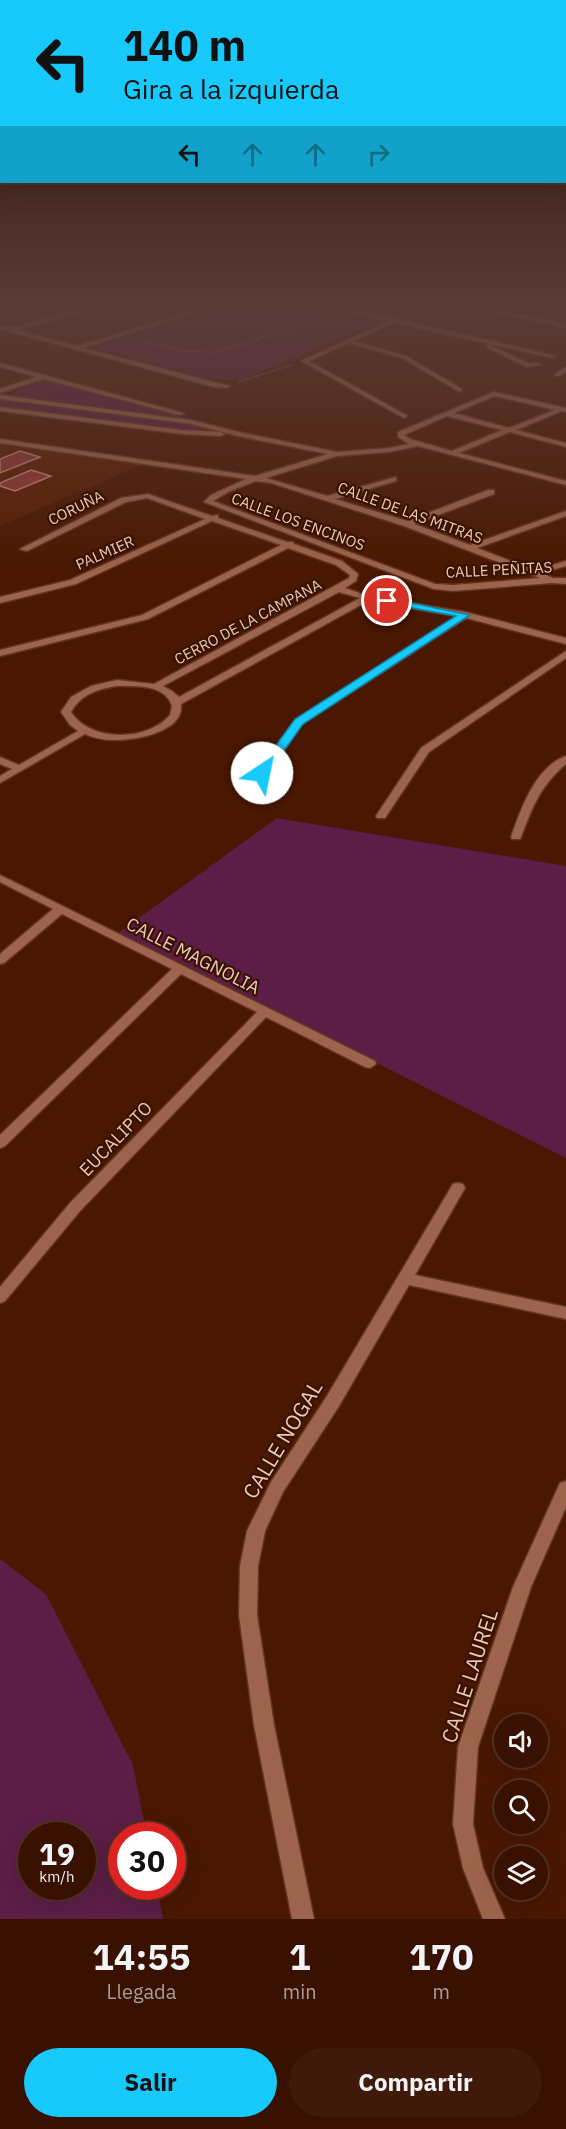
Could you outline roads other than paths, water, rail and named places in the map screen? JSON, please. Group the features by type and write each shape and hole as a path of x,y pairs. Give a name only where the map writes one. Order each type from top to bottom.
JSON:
{"street":[{"path":"0,397 238,434 337,454"},
{"path":"118,397 201,418 213,423 214,430"},
{"path":"369,397 404,416"},
{"path":"486,397 404,429 400,436 417,444 566,483"},
{"path":"512,397 565,408"},
{"path":"452,453 565,408"},
{"path":"0,409 214,430"},
{"path":"445,413 566,445"},
{"name":"CALLE DE LAS MITRAS","path":"0,441 258,478 329,498 407,524 552,580"},
{"path":"258,478 337,454 389,450 417,444"},
{"name":"CALLE LOS ENCINOS","path":"258,478 215,494 208,502 434,586"},
{"path":"329,498 393,479"},
{"path":"407,524 491,492"},
{"name":"CORUÑA","path":"24,549 124,500 141,495 160,498 215,517"},
{"path":"470,548 566,513"},
{"path":"215,517 290,544"},
{"name":"PALMIER","path":"0,600 73,582 215,517"},
{"path":"0,653 145,617 290,544"},
{"name":"CERRO DE LA CAMPANA","path":"155,687 338,589 352,579 354,574 346,566 290,544"},
{"path":"534,573 566,563"},
{"name":"CALLE PEÑITAS","path":"434,586 453,588 552,580 566,581"},
{"path":"338,589 367,598 465,615 566,641"},
{"path":"177,702 367,598"},
{"path":"262,773 299,722 465,615"},
{"path":"381,816 425,750 566,654"},
{"path":"117,683 155,687 169,693 177,702 177,712 170,721 157,729 118,737 84,731 69,721 66,712 70,702 81,693 117,683"},
{"path":"0,780 84,731"},
{"path":"516,837 534,790 566,759"},
{"path":"0,760 20,769"},
{"name":"CALLE MAGNOLIA","path":"0,878 370,1064"},
{"path":"0,960 61,909"},
{"path":"0,1143 178,969"},
{"name":"EUCALIPTO","path":"0,1297 75,1207 264,1012"},
{"name":"CALLE NOGAL","path":"303,1919 264,1725 248,1615 249,1566 256,1531 277,1487 407,1279 458,1188"},
{"path":"407,1279 566,1313"},
{"name":"CALLE LAUREL","path":"494,1919 473,1868 463,1824 468,1747 522,1587 566,1488"}]}
